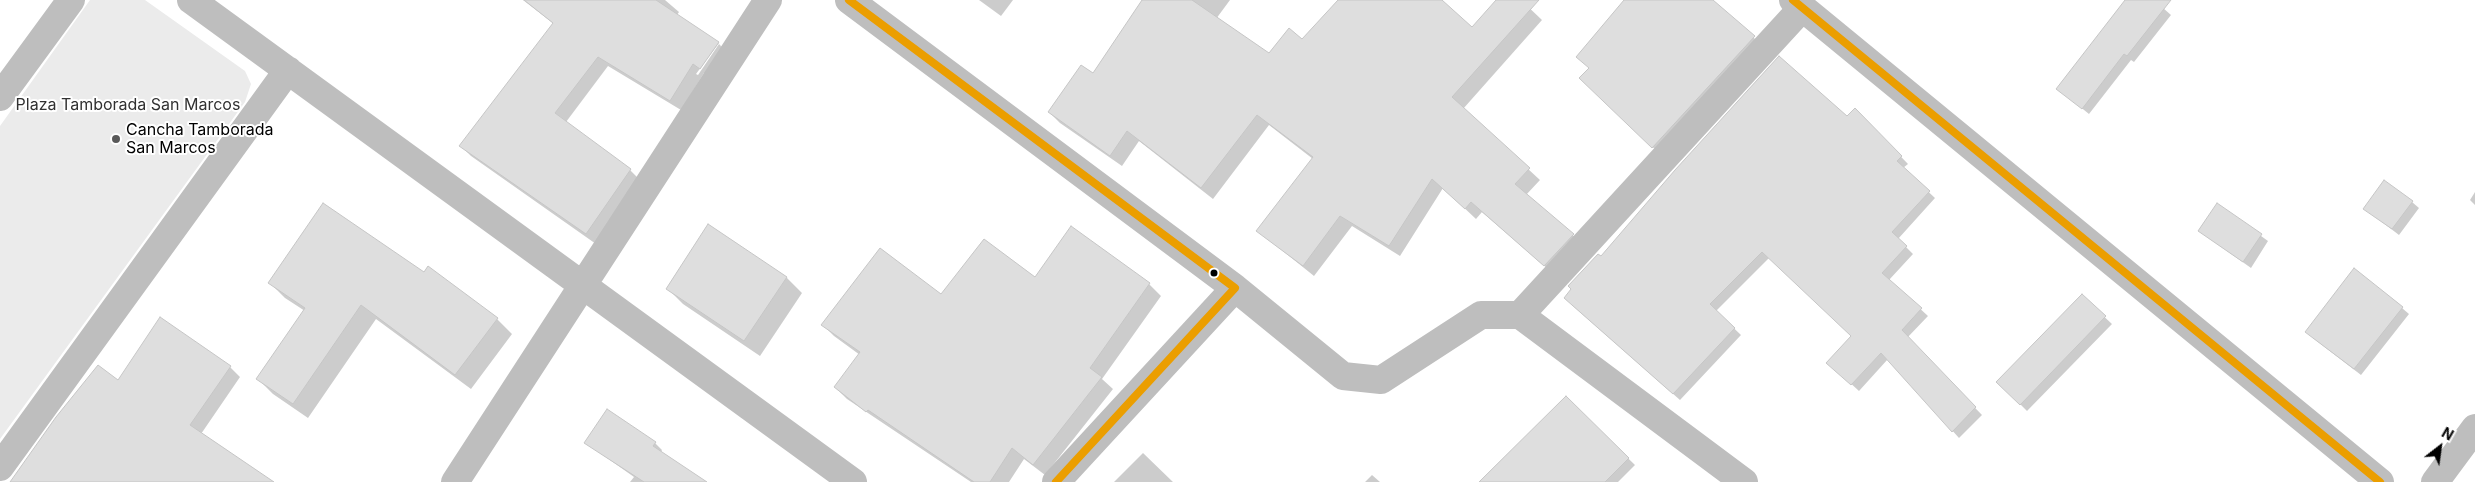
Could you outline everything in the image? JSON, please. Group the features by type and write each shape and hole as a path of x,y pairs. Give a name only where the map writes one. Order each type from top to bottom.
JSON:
{"street":[{"path":"0,97 71,0"},
{"path":"191,0 853,482"},
{"path":"455,482 768,0"},
{"path":"849,0 1235,288 1343,376 1381,380 1481,315 1520,315 1744,482"},
{"path":"1520,315 1798,4 2380,482"},
{"path":"0,467 288,70"},
{"path":"1056,482 1235,288"},
{"path":"2435,482 2475,428"}],"green space":[{"name":"Plaza Tamborada San Marcos","path":"90,0 145,0 245,71 251,84 245,102 0,439 0,126"}],"building":[{"path":"524,0 656,0 719,42 700,69 693,64 670,101 598,57 555,113 631,169 586,234 459,146 553,23"},
{"path":"1142,0 1192,0 1269,53 1289,28 1302,39 1338,0 1442,0 1472,27 1496,0 1539,0 1452,97 1530,168 1515,184 1574,234 1544,266 1471,202 1465,209 1432,179 1389,246 1340,216 1303,266 1256,231 1313,157 1257,115 1201,188 1127,131 1110,156 1048,112 1081,65 1093,73"},
{"path":"1624,0 1713,0 1755,36 1652,148 1579,78 1589,68 1576,57"},
{"path":"2125,0 2171,0 2127,56 2124,54 2082,109 2056,89"},
{"path":"1779,56 1847,116 1855,108 1902,156 1897,161 1930,191 1892,232 1907,246 1882,273 1922,308 1902,330 1976,407 1952,432 1881,353 1851,385 1826,363 1851,336 1762,252 1710,304 1735,328 1673,394 1564,298 1571,289 1568,286 1598,254 1601,256 1675,170"},
{"path":"2384,180 2413,201 2392,229 2363,209"},
{"path":"323,203 424,272 428,266 498,318 455,375 361,305 293,404 256,379 305,308 268,283"},
{"path":"2217,203 2262,234 2243,262 2198,231"},
{"path":"708,224 787,277 744,341 666,289"},
{"path":"1071,226 1150,283 1090,368 1102,377 1033,465 1012,448 990,482 974,482 868,410 866,412 834,387 860,352 821,325 880,248 941,294 984,239 1035,277"},
{"path":"2354,268 2403,307 2354,369 2305,332"},
{"path":"2082,294 2106,316 2020,405 1996,382"},
{"path":"160,317 231,366 190,425 274,482 10,482 56,417 98,365 118,380"},
{"path":"1566,396 1629,458 1605,482 1479,482"},
{"path":"607,409 656,442 653,446 707,482 644,482 584,443"}],"transit line":[{"path":"849,0 1235,288 1056,482"},
{"path":"1793,0 2380,482"}],"place":[{"name":"Cancha Tamborada San Marcos","path":"116,139"}]}
